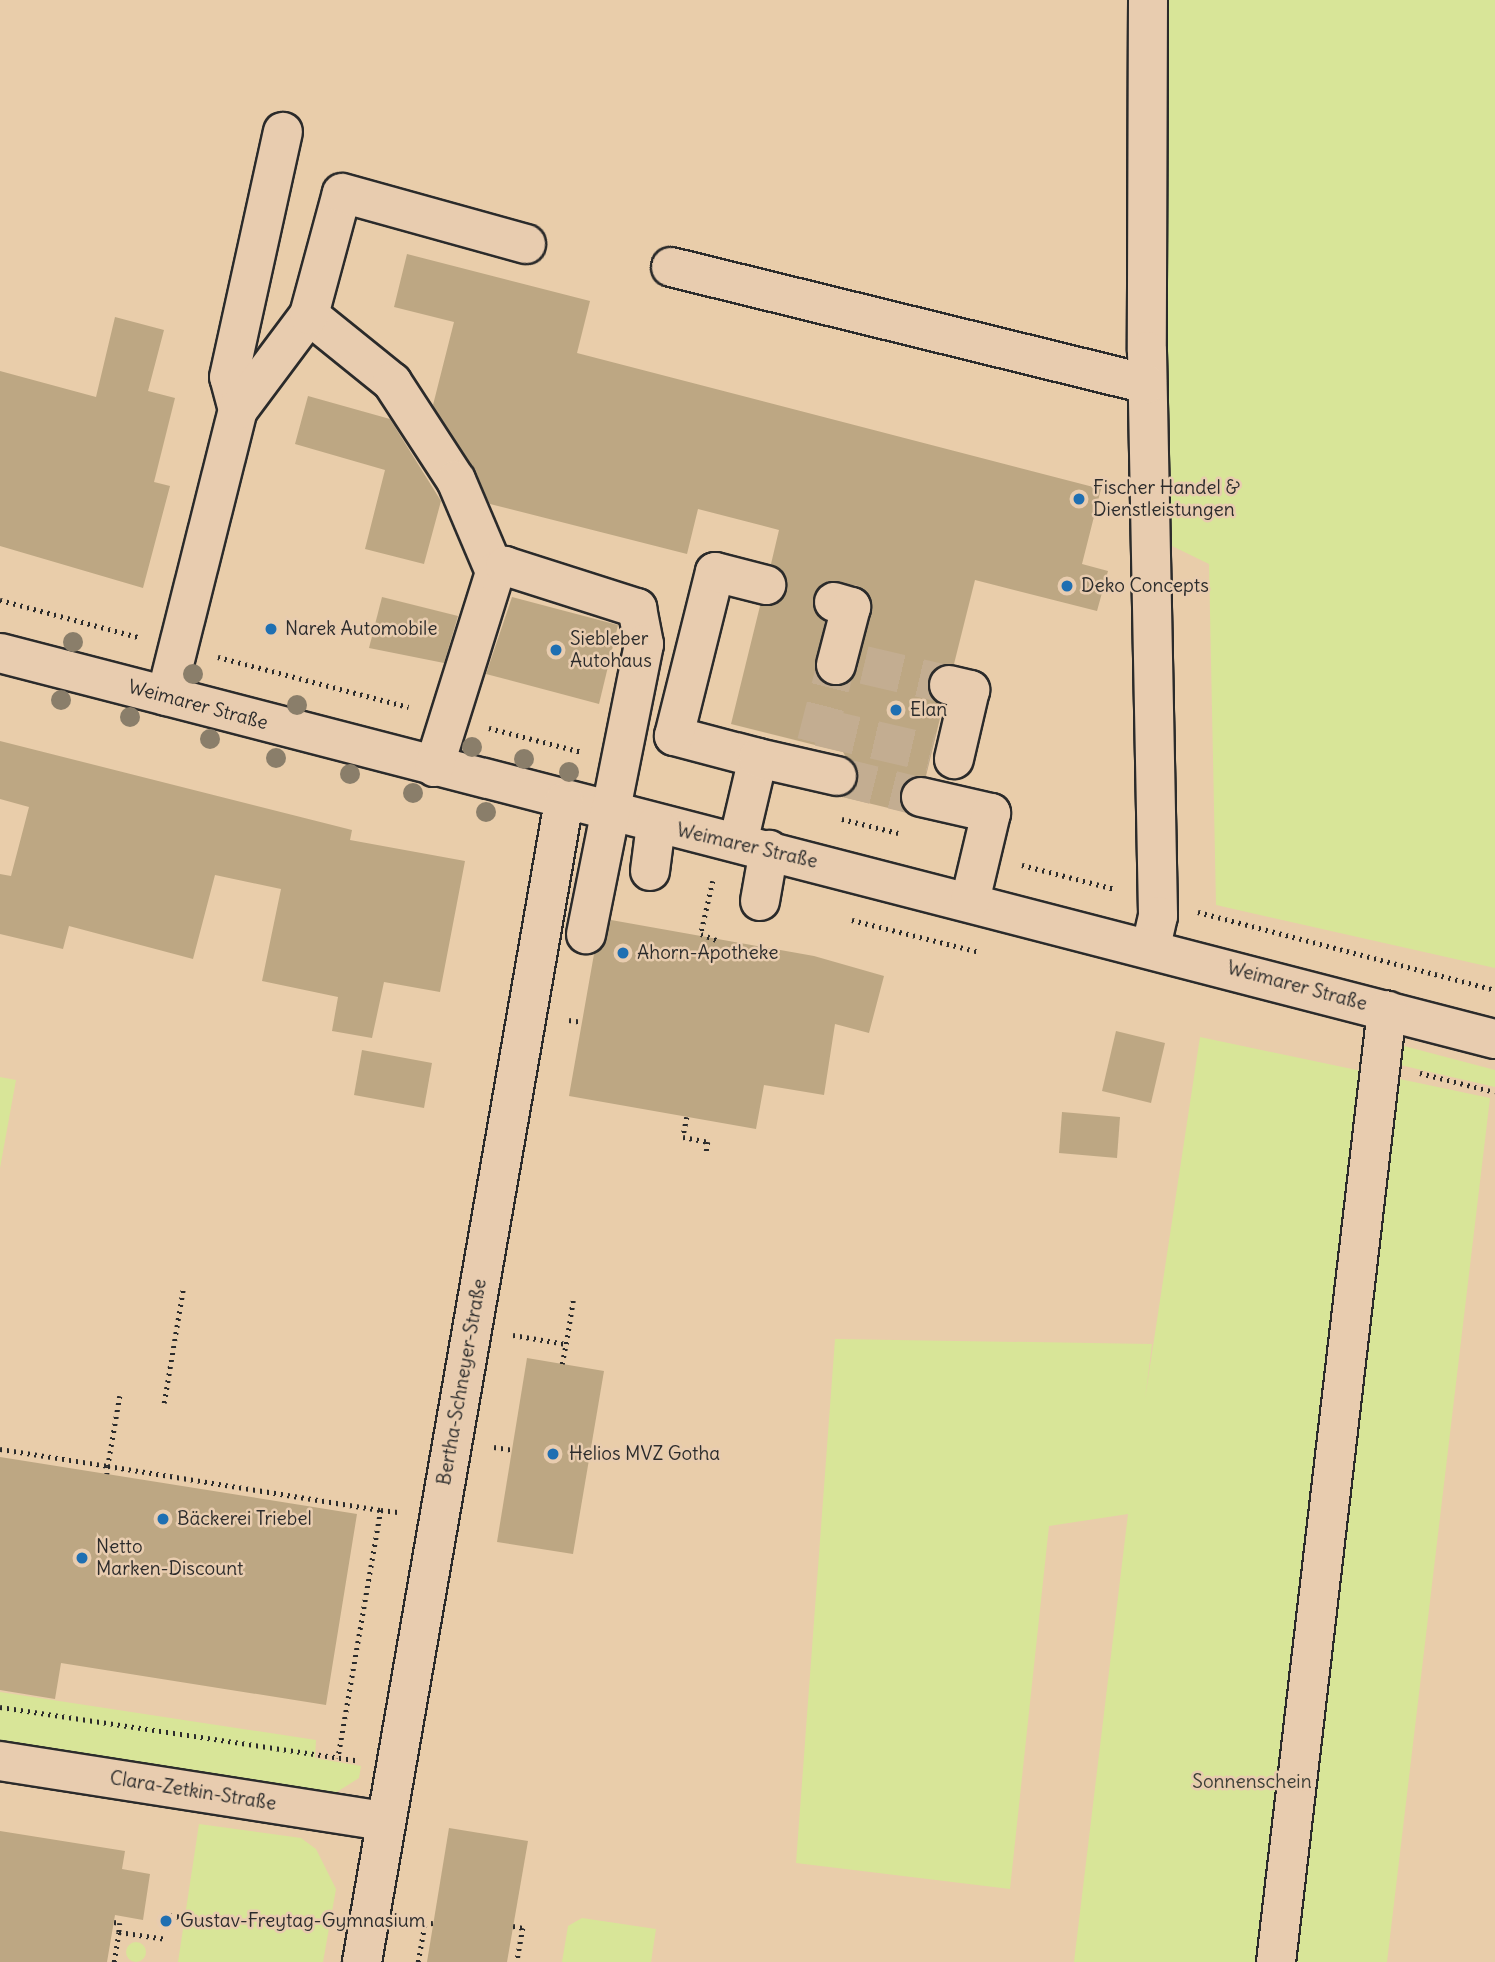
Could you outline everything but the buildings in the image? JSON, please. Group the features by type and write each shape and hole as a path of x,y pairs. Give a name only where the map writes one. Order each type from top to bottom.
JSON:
{"street":[{"path":"1148,0 1147,384 1158,901 1151,947"},
{"path":"238,410 229,377 283,132"},
{"path":"166,696 238,410 309,315 342,193 526,244"},
{"path":"671,267 1147,384"},
{"path":"309,315 392,382 456,480 495,572"},
{"path":"434,767 447,717 495,572 505,566 637,608 644,644 617,762 586,934"},
{"path":"766,585 715,572 674,736 758,758 820,763"},
{"path":"834,602 851,607 846,662"},
{"name":"Weimarer Straße","path":"0,653 564,802 1151,947 1495,1039"},
{"path":"949,685 970,690 943,756 933,800 991,813 970,901"},
{"path":"758,758 753,847 760,901"},
{"name":"Bertha-Schneyer-Straße","path":"362,1962 564,802"},
{"path":"650,871 656,825"},
{"path":"1276,1962 1385,1064 1387,1010"},
{"name":"Clara-Zetkin-Straße","path":"0,1761 385,1821"}],"path":[{"path":"0,600 617,762"},
{"path":"832,816 913,837"},
{"path":"981,855 1495,990"},
{"path":"713,881 701,934 717,940"},
{"path":"1385,1064 1495,1092"},
{"path":"687,1117 683,1137 708,1142 706,1154"},
{"path":"164,1404 183,1289"},
{"path":"562,1364 573,1301"},
{"path":"507,1334 566,1343"},
{"path":"107,1474 120,1396"},
{"path":"0,1449 381,1510 338,1758"},
{"path":"0,1707 395,1768"},
{"path":"170,1915 214,1923"},
{"path":"114,1922 120,1923 114,1962"},
{"path":"418,1962 425,1923 433,1923"},
{"path":"513,1926 523,1928 517,1962"},
{"path":"119,1931 166,1939"}],"green space":[{"path":"1161,0 1495,0 1495,968 1216,905 1209,564 1170,545"},
{"name":"Sonnenschein","path":"1200,1037 1490,1098 1387,1962 1074,1962 1128,1514 1049,1526 1010,1889 796,1863 835,1339 1152,1344 1145,1399"},
{"path":"1404,1046 1495,1070 1495,1087 1400,1065 1395,1047"},
{"path":"0,1077 16,1080 0,1168"},
{"path":"0,1692 316,1740 315,1758 361,1766 359,1778 332,1795 0,1743"},
{"path":"199,1824 301,1838 316,1849 336,1889 323,1962 178,1962"},
{"path":"582,1918 656,1929 651,1962 562,1962 568,1926"},
{"path":"136,1942 143,1945 146,1952 143,1959 136,1962 129,1959 126,1952 129,1945"}],"tunnel":[{"path":"816,743 836,665"},
{"path":"864,665 949,685"},
{"path":"819,727 931,753"},
{"path":"837,776 921,797"}],"place":[{"name":"Fischer Handel & Dienstleistungen","path":"1079,499"},
{"name":"Deko Concepts","path":"1067,586"},
{"name":"Narek Automobile","path":"271,629"},
{"name":"Siebleber Autohaus","path":"556,650"},
{"name":"Elan","path":"896,710"},
{"name":"Ahorn-Apotheke","path":"623,953"},
{"name":"Helios MVZ Gotha","path":"553,1454"},
{"name":"Bäckerei Triebel","path":"163,1519"},
{"name":"Netto Marken-Discount","path":"82,1558"},
{"name":"Gustav-Freytag-Gymnasium","path":"166,1921"}]}
